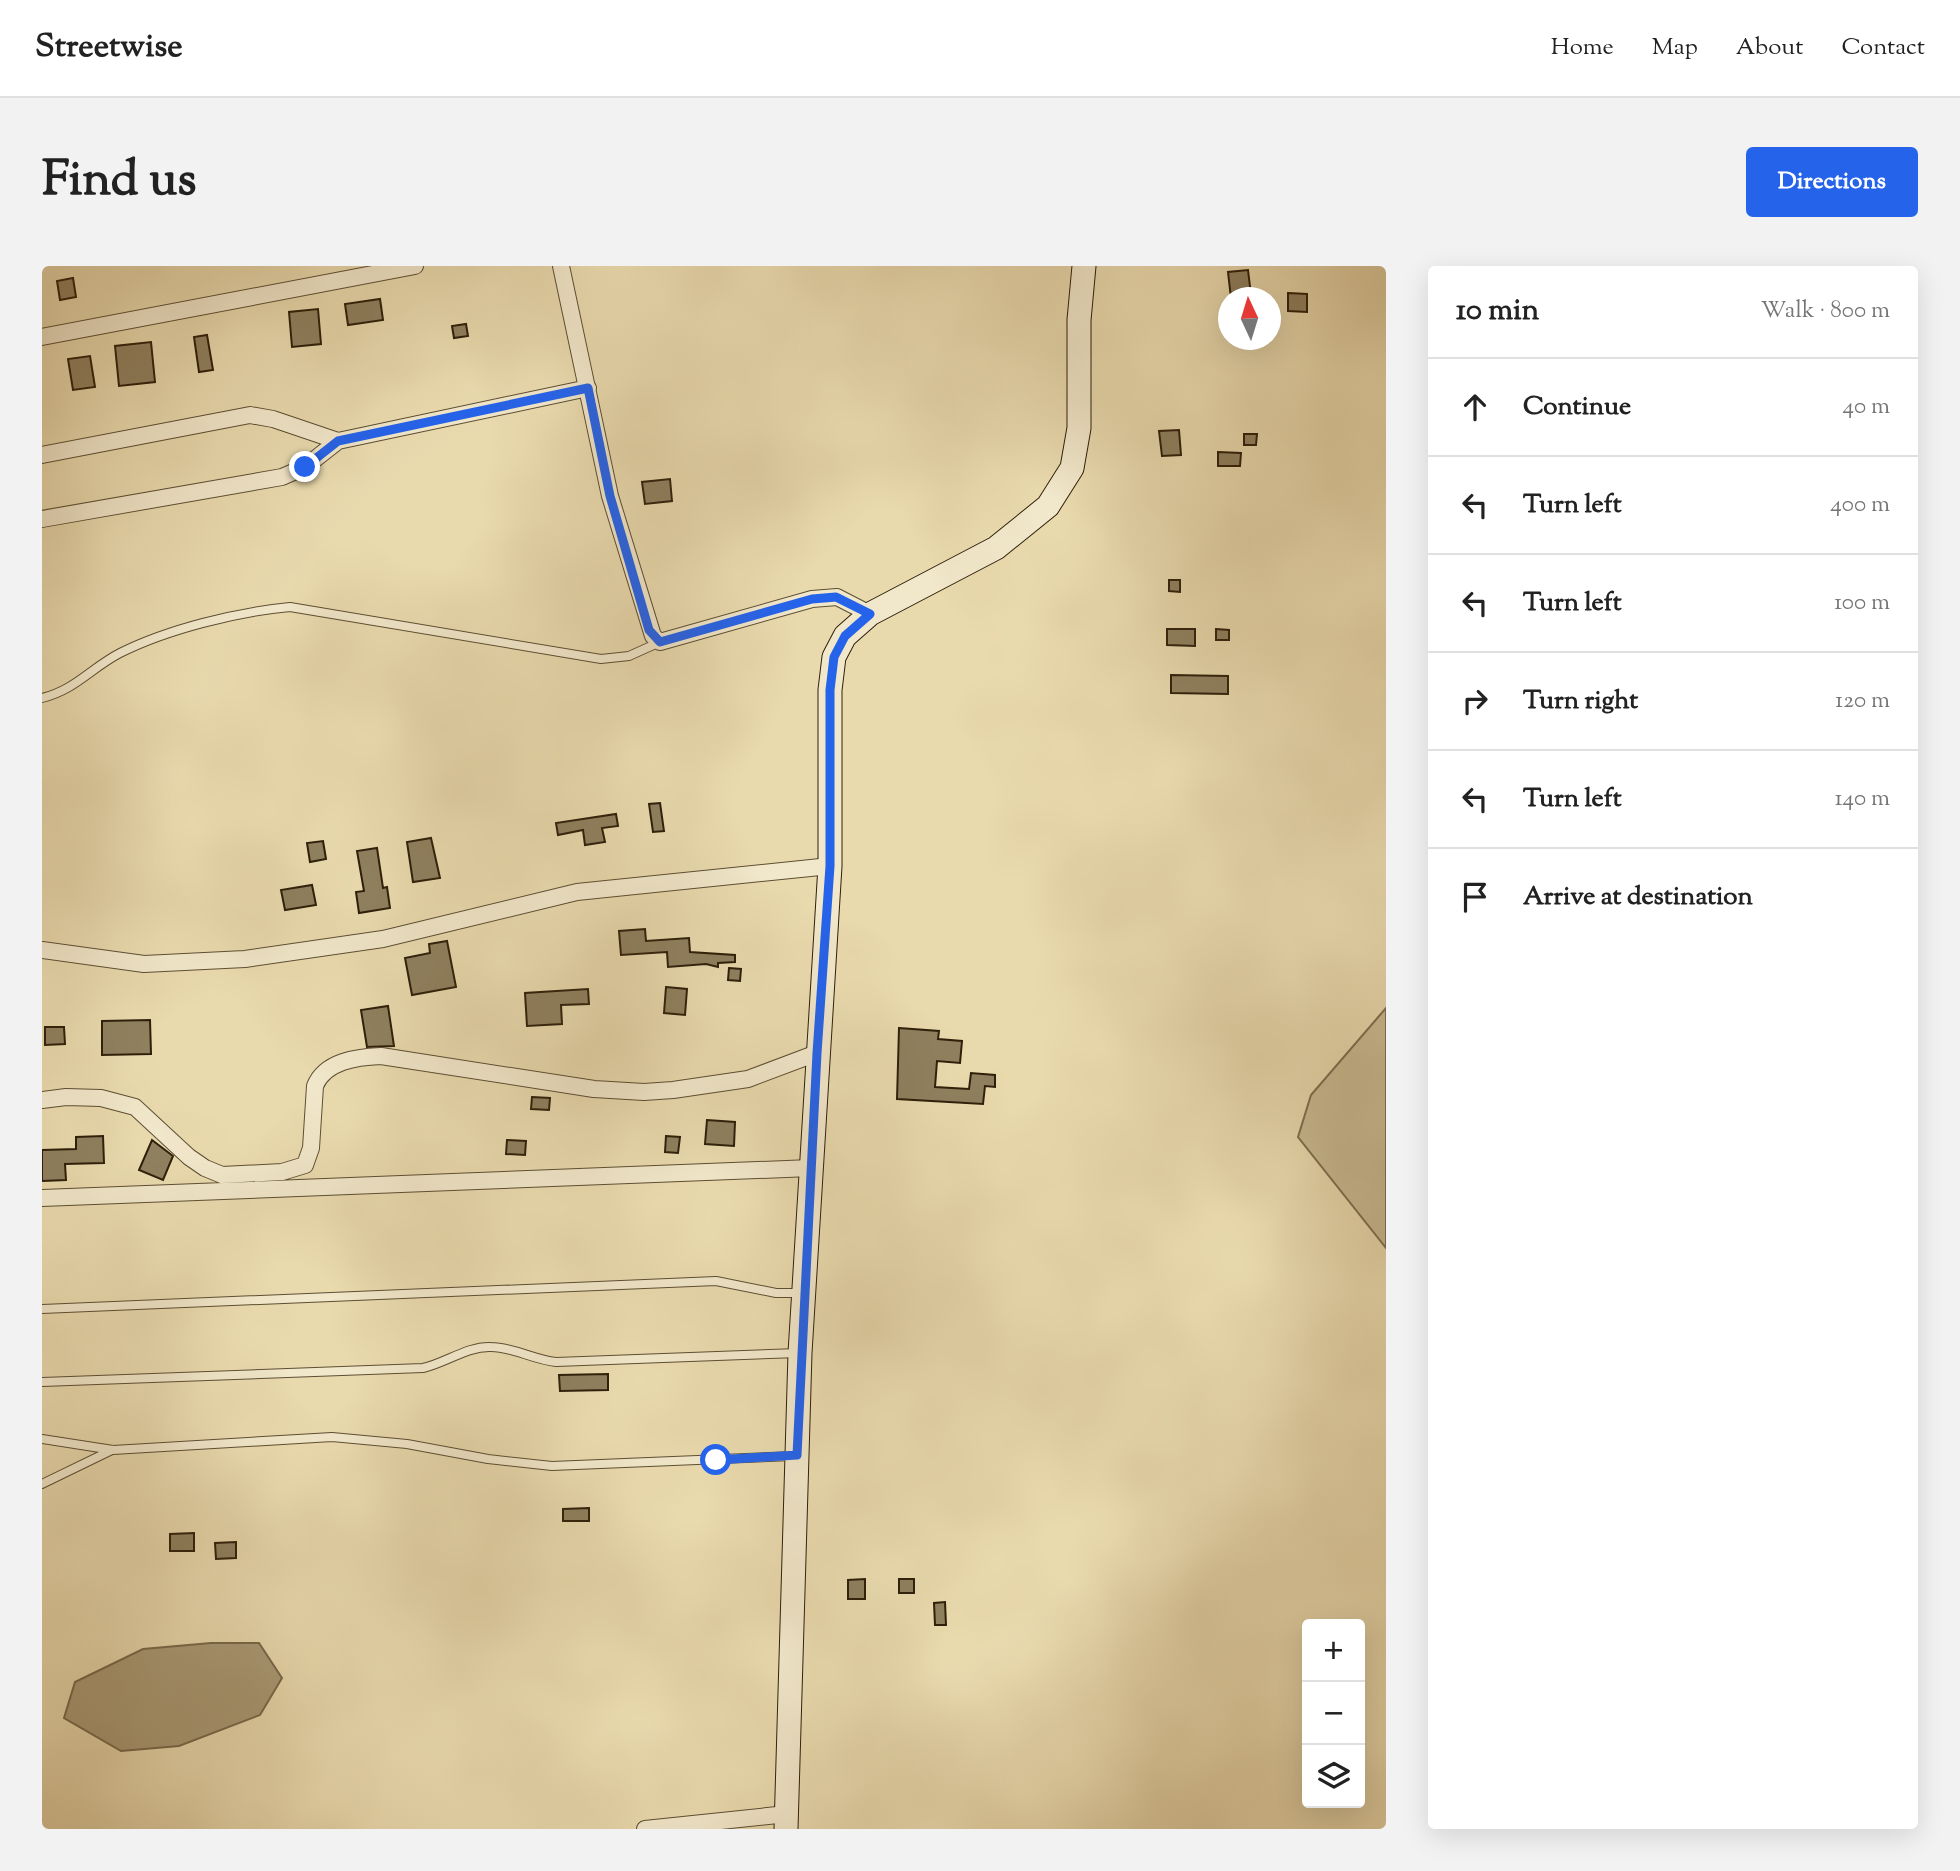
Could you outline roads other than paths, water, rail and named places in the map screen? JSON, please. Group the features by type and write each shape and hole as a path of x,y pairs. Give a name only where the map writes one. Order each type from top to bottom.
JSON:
{"street":[{"path":"42,337 415,266"},
{"path":"561,266 610,496 649,630 660,642 812,599 836,597 870,614"},
{"path":"645,1829 786,1821 800,1353 830,866 830,690 834,657 845,636 870,614 996,548 1048,506 1072,468 1079,428 1079,320 1084,266"},
{"path":"42,519 282,477 305,467 338,441 588,388"},
{"path":"42,456 250,415 273,419 338,441"},
{"path":"42,950 144,964 245,959 383,939 577,892 830,866"},
{"path":"42,1100 66,1097 101,1098 135,1107 205,1168 238,1176 282,1172 305,1164 311,1148 315,1086 318,1078 324,1071 353,1059 381,1056 594,1088 644,1091 673,1090 748,1079 817,1053"},
{"path":"42,1198 811,1168"}],"lane":[{"path":"42,698 63,693 120,653 259,610 290,607 601,659 629,656 660,642"},
{"path":"42,1310 716,1280 766,1292 803,1293"},
{"path":"42,1382 423,1368 478,1348 492,1347 537,1361 556,1362 800,1353"},
{"path":"42,1439 113,1450 332,1437 407,1444 488,1460 552,1466 797,1455"},
{"path":"42,1484 113,1450"}]}
